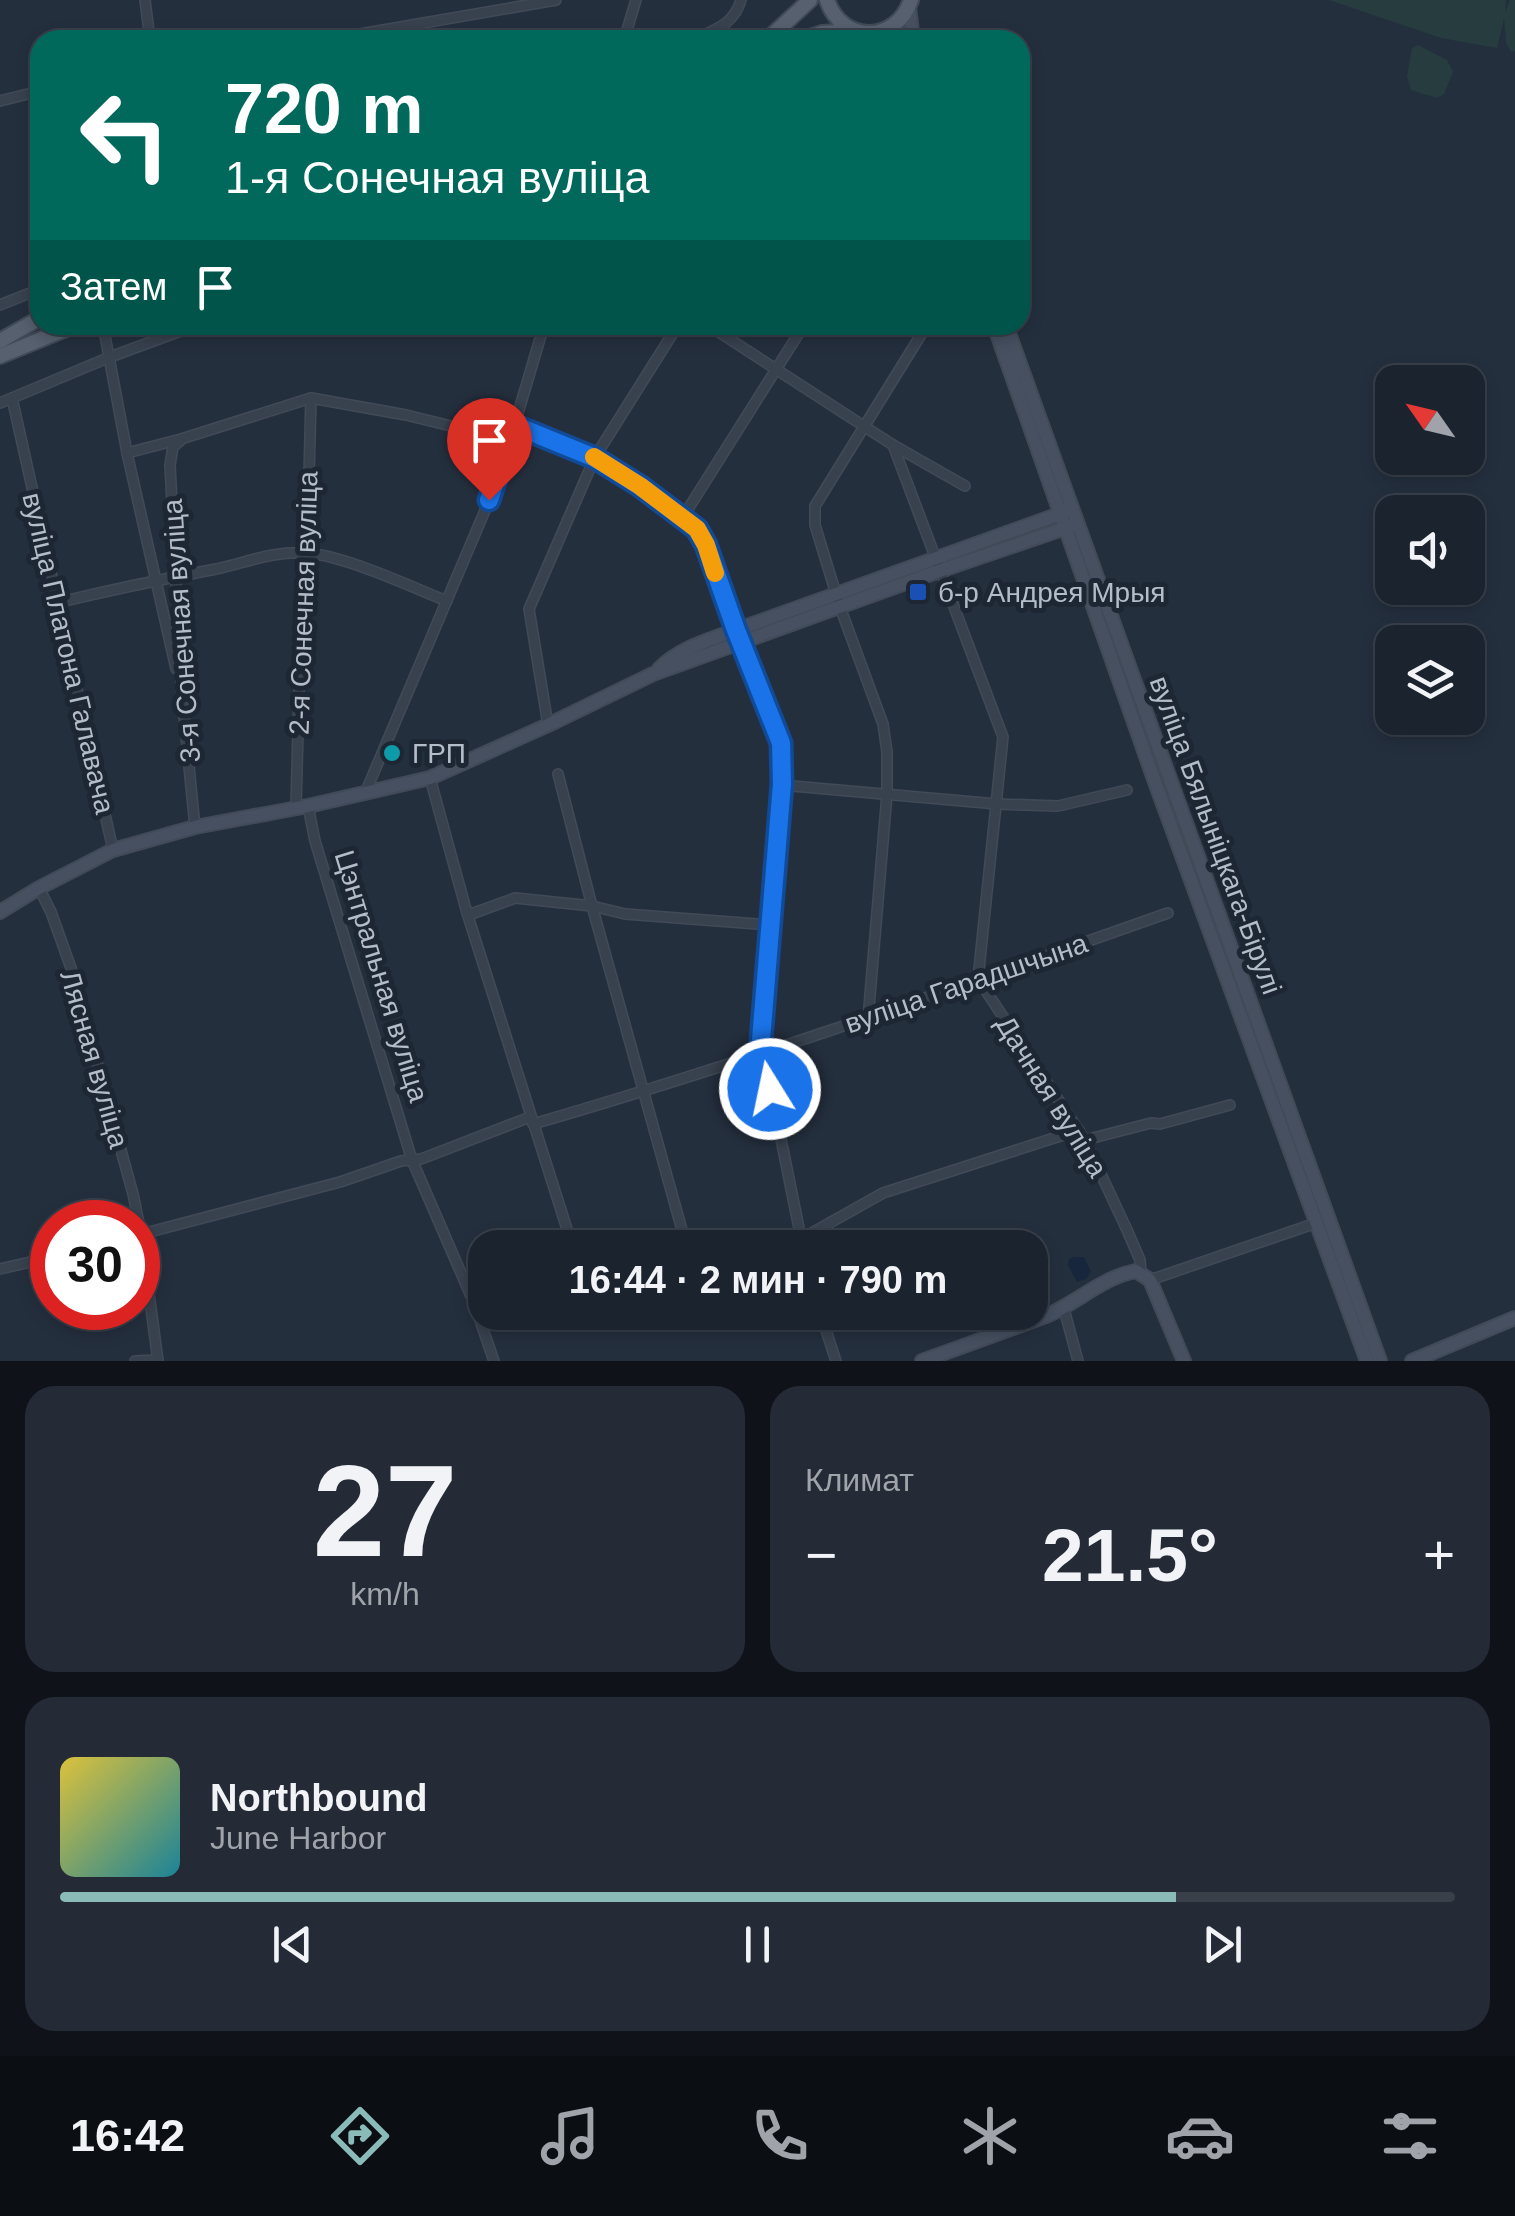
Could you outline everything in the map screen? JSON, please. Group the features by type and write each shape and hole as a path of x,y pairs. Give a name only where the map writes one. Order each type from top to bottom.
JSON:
{"main road":[{"path":"778,30 810,0"},
{"path":"826,0 837,19 854,30"},
{"path":"884,30 901,19 911,2"},
{"path":"911,2 912,30"},
{"path":"0,341 30,324"},
{"path":"0,356 51,335"},
{"name":"вуліца Бялыніцкага-Бірулі","path":"998,335 1380,1361"},
{"name":"вуліца Бялыніцкага-Бірулі","path":"1009,335 1149,764 1367,1361"},
{"path":"0,912 113,850 195,827 430,778 653,674 682,652 738,636 1069,518"},
{"path":"922,1361 1064,1309 1130,1272 1146,1276 1184,1361"},
{"path":"1412,1361 1515,1318"}],"street":[{"path":"145,0 149,30"},
{"path":"382,30 556,0"},
{"path":"627,30 636,0"},
{"path":"714,30 737,15 742,0"},
{"path":"0,101 30,94"},
{"path":"0,305 30,293"},
{"path":"105,335 127,454 182,696"},
{"path":"0,403 170,335"},
{"path":"366,791 482,519 541,335"},
{"path":"548,725 529,609 595,458 672,335"},
{"path":"723,335 893,445 965,486"},
{"path":"683,517 798,335"},
{"path":"868,1019 888,794 887,752 883,724 815,525 815,506 921,335"},
{"name":"вуліца Платона Галавача","path":"12,398 113,850"},
{"path":"127,454 311,398 511,437"},
{"name":"2-я Сонечная вуліца","path":"302,807 301,616 311,398"},
{"path":"514,425 595,458 697,529 781,743 782,784 761,1040 799,1230"},
{"name":"3-я Сонечная вуліца","path":"182,440 174,446 170,466 182,696 195,827"},
{"path":"893,445 1003,738 978,979"},
{"path":"56,602 268,555 306,553 339,560 446,601"},
{"path":"558,774 682,1230"},
{"path":"430,778 467,913 567,1230"},
{"path":"782,784 1058,806 1127,790"},
{"name":"Цэнтральная вуліца","path":"302,807 412,1160 474,1303 494,1361"},
{"name":"Лясная вуліца","path":"39,888 80,997 134,1200"},
{"path":"467,913 515,898 592,906 624,914 770,924"},
{"name":"вуліца Гарадшчына","path":"762,1051 868,1019 1168,912"},
{"name":"Дачная вуліца","path":"978,979 1085,1140 1146,1276"},
{"path":"160,1229 420,1158 762,1051"},
{"path":"1085,1140 1230,1106"},
{"path":"823,1230 883,1193 1079,1130"},
{"path":"1146,1276 1316,1223"},
{"path":"0,1269 30,1262"},
{"path":"1064,1309 1078,1361"},
{"name":"Лясная вуліца","path":"153,1330 158,1361"},
{"path":"826,1330 836,1361"},
{"path":"135,1361 158,1361"}],"green space":[{"path":"1329,0 1506,0 1505,13 1510,0 1515,0 1515,51 1511,52 1506,42 1504,18 1497,48 1441,38"},
{"path":"1418,45 1447,60 1453,72 1444,94 1437,98 1411,90 1407,76 1412,48"}],"water":[{"path":"1084,1257 1091,1272 1077,1282 1069,1259"}],"slow traffic":[{"path":"594,457 697,529 715,573"}],"place":[{"name":"б-р Андрея Мрыя","path":"918,592"},
{"name":"ГРП","path":"392,753"}],"route":[{"path":"489,500 514,425 595,458 640,486 697,529 706,545 781,743 782,784 761,1040 770,1089"}]}
